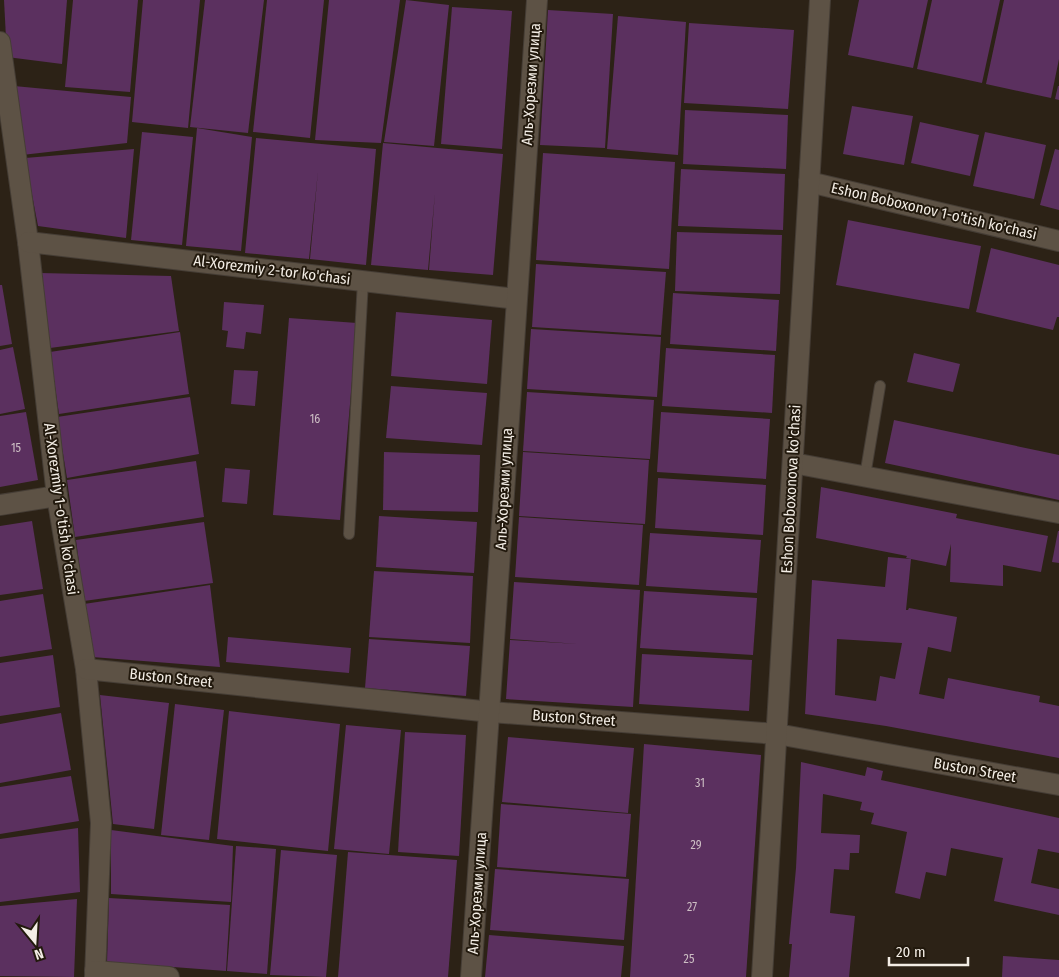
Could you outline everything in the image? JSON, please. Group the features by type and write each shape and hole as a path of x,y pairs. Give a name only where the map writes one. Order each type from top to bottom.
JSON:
{"street":[{"name":"Аль-Хорезми улица","path":"471,977 491,712 516,299 537,0"},
{"name":"Eshon Boboxonova ko'chasi","path":"762,977 820,0"},
{"name":"Al-Xorezmiy 1-o'tish ko'chasi","path":"0,42 28,242 57,496 86,669 101,823 95,974"},
{"name":"Eshon Boboxonov 1-o'tish ko'chasi","path":"809,182 1059,241"},
{"name":"Al-Xorezmiy 2-tor ko'chasi","path":"28,242 516,299"},
{"path":"793,463 1059,513"},
{"path":"0,504 57,496"},
{"name":"Buston Street","path":"86,669 491,712 776,734 1059,785"},
{"path":"95,974 169,977"}],"lane":[{"path":"349,534 363,281"},
{"path":"865,476 880,386"}],"building":[{"path":"4,0 67,0 62,64 7,57"},
{"path":"73,0 138,0 130,92 65,87"},
{"path":"143,0 200,0 188,128 132,122"},
{"path":"205,0 264,0 248,133 190,127"},
{"path":"267,0 324,0 310,138 253,132"},
{"path":"329,0 400,0 381,143 315,140"},
{"path":"406,0 449,5 434,146 384,142"},
{"path":"859,0 928,0 913,68 848,55"},
{"path":"932,0 1000,0 982,83 917,69"},
{"path":"1004,0 1059,0 1059,59 1051,98 986,84"},
{"path":"452,7 512,11 502,149 441,144"},
{"path":"548,10 613,14 605,148 540,145"},
{"path":"618,16 686,22 678,155 607,149"},
{"path":"689,23 794,30 788,109 684,103"},
{"path":"14,86 131,97 127,143 22,155"},
{"path":"1059,86 1059,100 1055,99"},
{"path":"852,106 913,116 904,165 843,154"},
{"path":"685,110 788,115 786,169 683,164"},
{"path":"920,122 979,135 970,176 911,163"},
{"path":"197,128 252,137 241,251 186,246"},
{"path":"142,132 193,137 182,245 131,240"},
{"path":"985,132 1046,145 1034,199 973,186"},
{"path":"256,138 376,149 366,265 310,259 318,171 309,259 245,253"},
{"path":"383,143 503,154 493,275 429,270 435,193 428,270 371,265"},
{"path":"134,149 126,238 38,226 25,158"},
{"path":"1055,149 1059,150 1059,210 1040,205"},
{"path":"543,153 675,162 669,269 536,260"},
{"path":"681,169 785,174 783,230 678,226"},
{"path":"848,220 981,246 969,309 836,285"},
{"path":"677,232 782,235 780,294 675,291"},
{"path":"991,248 1059,265 1059,317 1057,317 1053,330 976,312"},
{"path":"536,264 666,272 661,335 532,327"},
{"path":"40,273 171,276 179,331 50,348"},
{"path":"0,285 2,285 12,344 0,346"},
{"path":"673,293 779,300 776,351 670,344"},
{"path":"224,302 264,305 261,334 246,332 244,349 226,347 228,331 222,330"},
{"path":"396,312 492,320 487,384 391,376"},
{"path":"289,318 357,323 340,520 273,515"},
{"path":"531,329 661,337 657,397 527,389"},
{"path":"180,332 189,394 59,414 50,352"},
{"path":"13,347 25,409 0,414 0,350"},
{"path":"666,348 775,355 772,413 662,406"},
{"path":"914,353 960,364 953,392 907,382"},
{"path":"234,370 258,371 255,406 231,404"},
{"path":"391,386 487,393 482,445 386,438"},
{"path":"527,392 654,400 650,459 523,451"},
{"path":"190,397 199,454 67,478 57,417"},
{"path":"26,412 38,480 0,487 0,416"},
{"path":"661,412 770,419 766,479 657,472"},
{"path":"894,420 1059,455 1059,500 885,463"},
{"path":"384,452 480,455 478,512 383,510"},
{"path":"523,452 649,460 645,524 519,516"},
{"path":"196,461 204,517 75,537 67,480"},
{"path":"225,468 250,470 247,504 222,502"},
{"path":"658,478 766,485 763,535 655,528"},
{"path":"821,487 957,514 956,518 1048,536 1041,572 1003,565 1003,586 950,582 951,544 946,566 906,558 907,556 816,538"},
{"path":"379,516 477,522 474,573 376,567"},
{"path":"519,517 643,525 639,585 515,577"},
{"path":"32,521 43,589 0,595 0,526"},
{"path":"204,522 213,583 84,601 76,540"},
{"path":"1059,531 1059,563 1052,562"},
{"path":"650,533 761,540 757,593 646,586"},
{"path":"888,557 911,559 906,610 909,608 957,617 951,652 928,647 919,694 944,699 948,678 1040,696 1039,702 1059,706 1059,758 886,726 805,714 812,580 885,587","holes":["837,639 902,643 895,679 880,676 876,701 835,695"]},
{"path":"374,571 473,576 470,643 369,637"},
{"path":"514,582 640,590 633,707 506,699 510,640 578,644 510,639"},
{"path":"210,585 220,667 92,657 84,604"},
{"path":"644,591 757,598 753,655 640,648"},
{"path":"43,594 52,649 0,657 0,601"},
{"path":"228,637 351,648 349,673 226,662"},
{"path":"369,639 470,646 466,696 365,688"},
{"path":"642,654 752,660 749,711 639,704"},
{"path":"53,655 60,707 0,716 0,663"},
{"path":"100,695 169,703 154,829 113,824"},
{"path":"175,704 224,710 209,840 161,835"},
{"path":"229,711 340,724 328,851 217,839"},
{"path":"61,713 71,770 0,783 0,724"},
{"path":"346,725 401,730 389,854 334,849"},
{"path":"405,732 466,735 459,856 398,852"},
{"path":"508,737 634,748 628,813 502,802"},
{"path":"644,744 761,755 746,977 630,977"},
{"path":"801,762 865,776 867,767 883,771 881,780 1059,818 1059,853 1038,849 1031,883 1059,889 1059,915 994,901 1003,858 951,848 946,876 926,872 920,899 895,893 907,832 871,824 874,813 860,810 862,802 823,794 821,833 860,835 859,853 850,853 849,870 834,869 830,913 855,916 849,977 789,977 792,944 789,944 796,868"},
{"path":"71,776 79,821 0,834 0,787"},
{"path":"501,804 631,814 626,877 497,867"},
{"path":"78,828 80,892 0,902 0,839"},
{"path":"111,830 233,846 231,902 111,894"},
{"path":"236,846 276,849 267,974 227,971"},
{"path":"281,850 337,855 326,977 270,975"},
{"path":"348,852 457,860 448,977 338,977"},
{"path":"495,869 629,879 624,940 490,930"},
{"path":"109,898 230,905 226,971 107,962"},
{"path":"77,899 74,977 0,976 0,906"},
{"path":"489,935 624,946 621,977 485,977"},
{"path":"1003,956 1059,960 1059,977 1002,977"}]}
